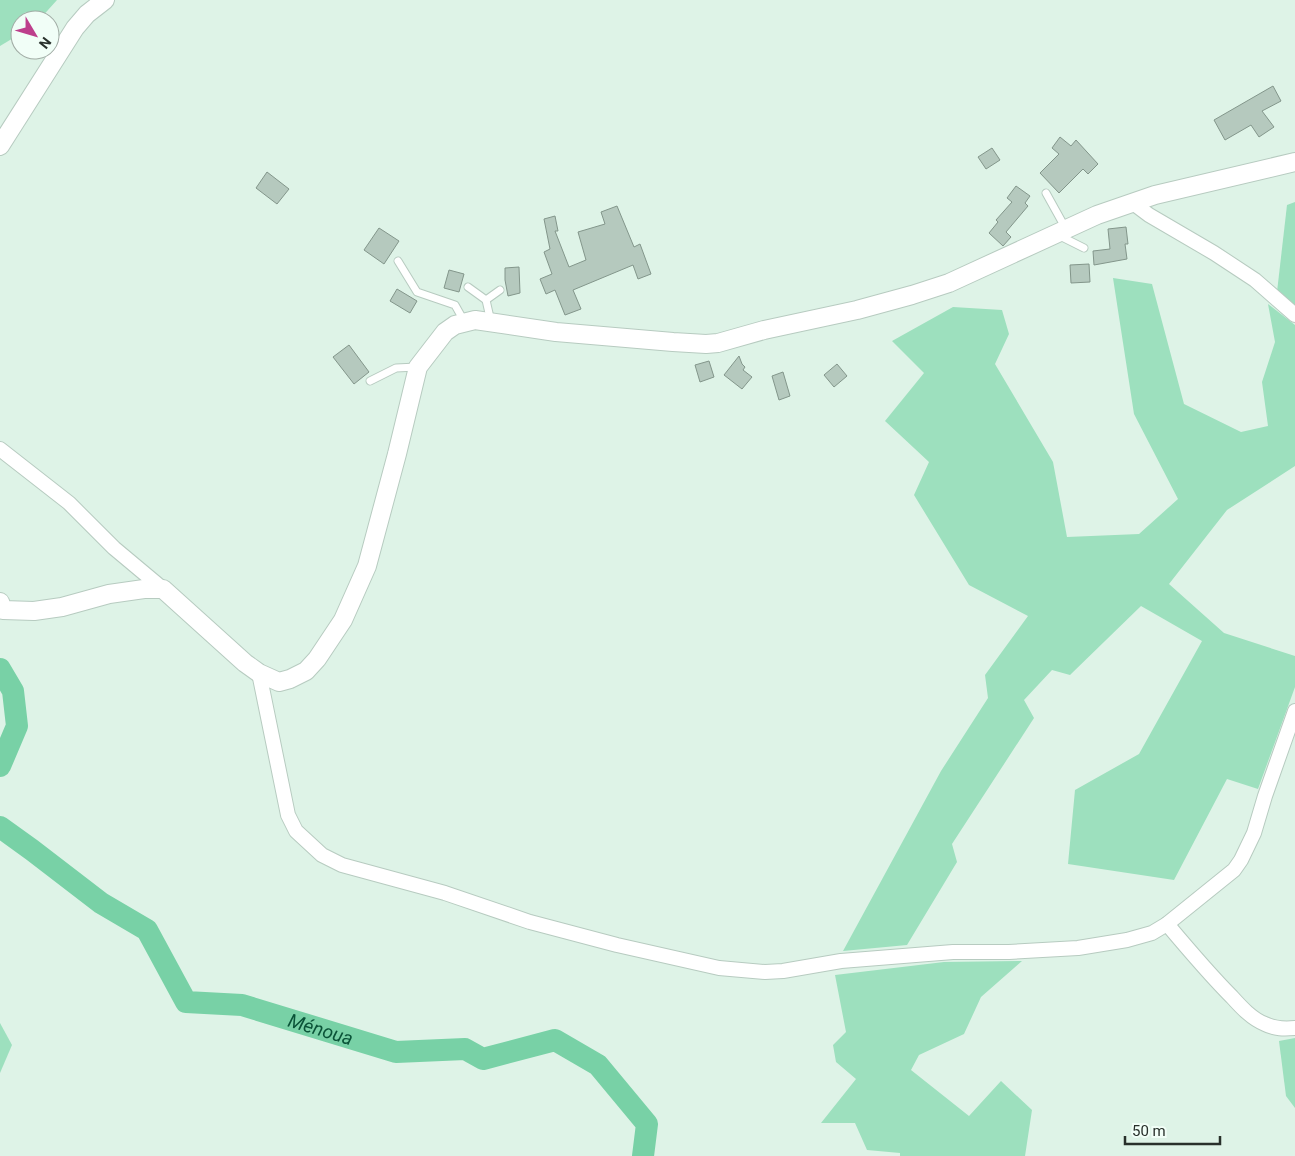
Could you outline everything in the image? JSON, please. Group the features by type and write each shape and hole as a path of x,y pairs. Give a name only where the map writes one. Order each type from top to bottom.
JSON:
{"street":[{"path":"0,146 75,28 105,0"},
{"path":"0,449 69,503 114,548 163,589 245,663 259,673 279,682 306,671 317,659 343,620 366,566 398,454 418,367 445,332 455,325 475,320 556,332 673,342 718,343 764,330 857,310 912,295 949,283 1097,215 1133,202 1155,195 1295,162"},
{"path":"1133,202 1149,215 1214,253 1255,280 1295,315"},
{"path":"1,608 34,611 62,607 109,594 144,589 163,589"},
{"path":"259,673 288,815 296,831 302,837 322,854 342,866 445,893 530,922 617,945 719,968 764,972 783,971 840,961 953,952 1009,952 1078,948 1128,940 1152,933 1167,924 1226,878 1241,860 1254,833 1295,711"},
{"path":"1167,924 1209,974 1244,1009 1262,1023 1271,1027 1282,1029 1295,1028"}],"lane":[{"path":"1046,193 1061,232 1084,248"},
{"path":"398,261 417,292 455,305 464,322"},
{"path":"468,286 486,300 491,322"},
{"path":"486,300 500,290"},
{"path":"370,381 396,368 418,367"}],"green space":[{"path":"0,0 57,0 48,10 10,10 10,40 0,46"},
{"path":"1295,202 1295,306 1277,292 1287,205"},
{"path":"1113,278 1152,284 1184,404 1241,432 1268,426 1262,382 1275,342 1268,304 1295,325 1295,466 1227,510 1169,584 1224,633 1295,656 1295,687 1258,789 1227,779 1174,880 1068,864 1075,790 1139,754 1202,641 1141,606 1070,675 1052,670 1024,700 1034,718 952,844 957,862 907,945 843,951 941,771 988,698 985,675 1028,616 969,585 914,495 929,462 885,421 924,373 892,341 953,307 1002,310 1009,334 995,364 1053,462 1067,537 1139,534 1178,499 1134,414"},
{"path":"1022,961 981,997 964,1034 919,1055 911,1070 969,1116 1001,1081 1032,1110 1025,1156 900,1156 900,1153 867,1150 855,1123 821,1123 856,1079 836,1062 833,1045 846,1032 835,975 944,962"},
{"path":"0,1023 12,1045 0,1073"},
{"path":"1295,1038 1295,1108 1286,1096 1279,1041"}],"building":[{"path":"1273,86 1281,101 1262,111 1274,127 1259,137 1251,125 1225,140 1214,120"},
{"path":"1060,137 1071,146 1076,140 1098,164 1088,174 1083,169 1059,193 1040,173 1059,154 1052,148"},
{"path":"992,148 1000,160 986,169 978,157"},
{"path":"267,172 289,189 277,204 256,188"},
{"path":"1016,186 1030,196 1025,203 1028,206 1006,232 1011,237 1003,246 989,233 998,222 996,220 1012,202 1007,198"},
{"path":"617,206 634,247 640,244 651,274 638,279 633,265 573,290 581,309 565,315 555,290 546,294 540,279 552,274 544,252 550,249 544,219 555,216 558,231 555,231 569,267 586,260 578,232 605,224 601,212"},
{"path":"1126,227 1128,244 1125,244 1127,259 1094,265 1093,251 1110,249 1108,229"},
{"path":"379,228 399,241 384,264 364,250"},
{"path":"1089,264 1090,282 1071,283 1070,265"},
{"path":"519,267 520,293 508,296 505,268"},
{"path":"449,270 464,274 459,292 444,288"},
{"path":"397,289 417,301 410,313 390,301"},
{"path":"349,345 369,372 354,384 333,357"},
{"path":"739,356 745,367 743,370 752,377 742,389 724,375"},
{"path":"709,361 714,377 700,382 695,365"},
{"path":"837,364 847,376 834,387 824,375"},
{"path":"783,372 790,396 779,400 772,376"}],"waterway":[{"name":"Ménoua","path":"0,669 13,691 17,726 0,766"},
{"name":"Ménoua","path":"0,827 101,903 147,930 186,1002 242,1005 396,1052 465,1049 483,1059 555,1040 598,1065 647,1124 643,1156"}]}
